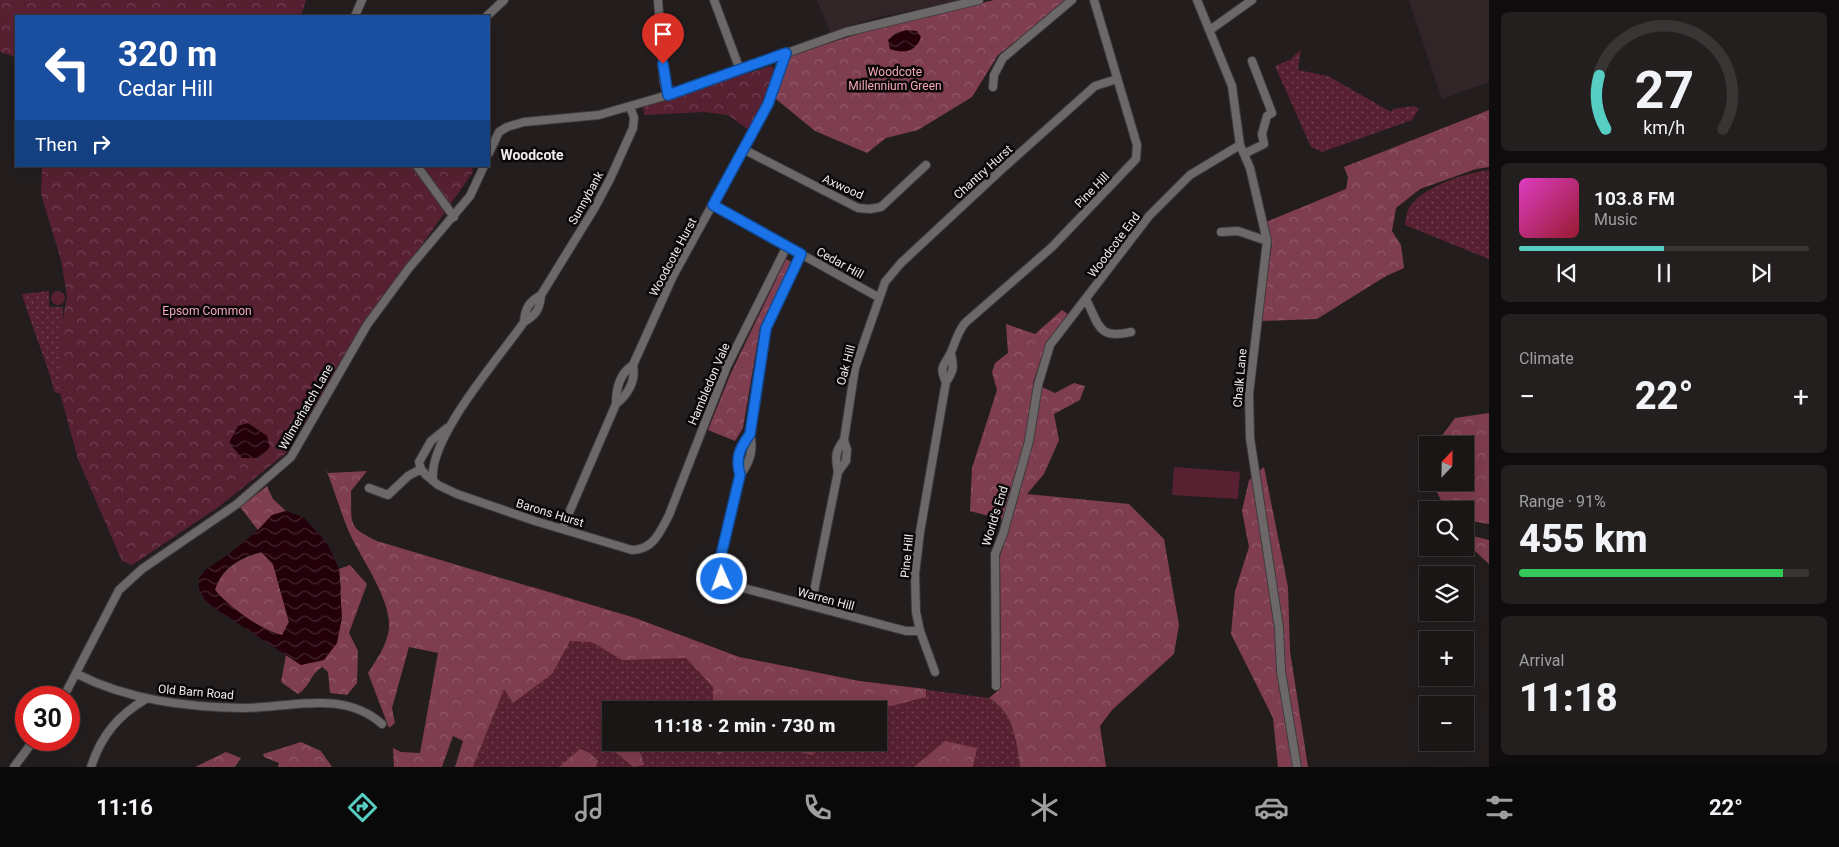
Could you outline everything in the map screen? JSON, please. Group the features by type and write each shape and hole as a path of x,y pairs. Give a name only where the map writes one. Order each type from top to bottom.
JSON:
{"street":[{"path":"356,15 362,0"},
{"path":"488,15 504,0"},
{"path":"658,0 664,83 668,95"},
{"path":"714,0 740,70"},
{"path":"490,148 499,132 518,124 599,115 668,95 866,26 979,0"},
{"path":"993,87 994,74 1002,58 1072,0"},
{"name":"Pine Hill","path":"934,672 916,612 916,566 946,382 952,374 954,365 951,354 955,337 965,323 1052,247 1132,164 1138,152 1094,0"},
{"name":"Chalk Lane","path":"1197,0 1232,86 1240,145 1267,241 1248,409 1251,447 1279,628 1281,671 1297,767"},
{"path":"1210,30 1252,0"},
{"name":"Woodcote Hurst","path":"562,529 616,404 626,396 634,378 634,365 673,276 768,104 786,53"},
{"path":"1244,154 1264,144 1262,134 1267,116 1272,113 1252,60"},
{"name":"Chantry Hurst","path":"878,298 885,282 901,263 1002,169 1095,86 1116,79"},
{"name":"Sunnybank","path":"433,480 432,463 447,428 524,322 525,310 531,301 541,295 579,235 610,179 632,128 634,118 630,106"},
{"name":"Woodcote End","path":"1038,385 1050,345 1156,210 1202,166 1240,145"},
{"name":"Axwood","path":"743,149 858,208 870,209 881,207 926,164"},
{"path":"418,167 454,216"},
{"name":"Wilmerhatch Lane","path":"70,686 106,614 124,583 237,504 291,457 367,325 409,268 470,196 484,167"},
{"name":"Cedar Hill","path":"713,205 878,298"},
{"path":"1221,232 1238,231 1267,241"},
{"name":"Hambledon Vale","path":"659,534 676,499 727,366 787,246"},
{"path":"740,475 748,464 753,446 750,434 766,328 801,254"},
{"name":"Oak Hill","path":"811,606 838,472 846,461 847,450 844,440 855,368 878,298"},
{"path":"1086,300 1100,327 1105,332 1115,336 1131,332"},
{"name":"World's End","path":"996,686 994,554 1003,534 1029,441 1038,385"},
{"name":"Sunnybank","path":"421,469 419,462 422,453 431,441 447,428"},
{"path":"740,475 736,462 740,447 750,434"},
{"path":"369,488 388,495 408,476 421,469 433,480"},
{"name":"Warren Hill","path":"740,475 719,564 722,579 728,584 906,631 920,630"},
{"name":"Barons Hurst","path":"433,480 476,502 632,550 640,550 648,546 659,534"},
{"name":"Old Barn Road","path":"77,674 108,688 146,699 243,708 295,702 322,702 371,713 382,724"},
{"name":"Old Barn Road","path":"91,767 106,732 130,708 146,699"},
{"path":"14,767 26,751"}],"shaded area":[{"path":"817,0 961,0 875,18 830,32"},
{"path":"1409,0 1489,0 1489,82 1442,99"}],"green space":[{"path":"0,0 306,0 301,15 15,15 15,57 0,52"},
{"name":"Woodcote Millennium Green","path":"994,0 1068,0 998,55 972,97 918,130 886,138 867,153 815,131 771,95 790,56 876,28"},
{"path":"1301,49 1298,70 1328,76 1391,112 1393,109 1414,106 1419,109 1412,120 1322,152 1311,147 1275,66 1290,60"},
{"path":"771,66 777,71 749,130 728,115 704,112 644,115 643,106"},
{"path":"1489,110 1489,167 1476,169 1420,189 1396,208 1392,231 1401,245 1404,268 1386,276 1317,319 1261,321 1272,243 1261,224 1346,189 1348,177 1344,167"},
{"name":"Epsom Common","path":"42,167 472,167 473,172 362,330 286,453 217,508 132,565 122,561 78,459 60,393 61,331 67,296 61,260 41,194"},
{"path":"1489,170 1489,259 1405,225 1410,206 1426,192 1436,186 1468,174"},
{"path":"786,259 792,262 760,327 743,428 735,441 708,430 730,375"},
{"path":"49,291 49,307 63,307 60,393 55,393 22,294"},
{"path":"58,291 63,293 65,298 63,303 58,305 53,303 51,298 53,293"},
{"path":"1062,310 1069,315 1046,344 1033,383 1055,393 1074,383 1085,386 1080,400 1054,414 1059,440 1044,474 1027,494 1129,504 1164,539 1179,625 1174,654 1112,710 1100,726 1106,767 1020,767 1013,728 998,704 989,698 1001,688 1000,556 1011,522 970,511 972,468 997,390 992,372 995,363 1008,353 1006,324 1035,334"},
{"path":"1489,413 1489,524 1474,522 1474,501 1441,501 1436,491 1474,491 1474,436 1442,436 1455,418"},
{"path":"325,467 328,473 367,471 351,491 351,517 355,527 360,532 377,541 635,618 739,657 859,681 926,689 926,697 891,706 887,706 887,701 713,701 713,687 686,658 622,660 592,642 570,641 552,674 513,703 504,689 473,767 455,767 463,741 453,736 442,767 394,767 393,748 401,752 420,753 438,653 409,647 392,708 395,723 389,728 368,673 386,640 389,628 388,616 374,579 349,532"},
{"path":"1174,467 1240,472 1238,499 1172,495"},
{"path":"1264,467 1288,587 1290,651 1308,767 1278,767 1273,718 1231,634 1235,591 1249,547 1242,511 1249,480"},
{"path":"267,486 273,499 286,511 272,515 258,530 240,507"},
{"path":"1474,536 1489,540 1489,564 1475,551"},
{"path":"262,552 273,564 289,622 283,635 256,624 228,603 215,590 222,576 233,565 246,557"},
{"path":"350,565 367,584 349,633 358,651 357,683 347,695 330,693 328,672 322,667 298,694 281,682 286,655 301,665 341,589 339,569"},
{"path":"530,586 635,618 739,657 859,681 989,698 998,704 1013,728 1020,767 473,767 504,688"},
{"path":"945,741 977,748 973,767 914,767"},
{"path":"301,742 321,751 332,767 278,767 279,763 264,757 263,754"},
{"path":"580,749 590,753 598,761 596,767 559,767"},
{"path":"614,751 639,751 644,765 633,767"},
{"path":"715,751 725,751 719,755"},
{"path":"797,751 817,751 812,755"},
{"path":"226,752 241,758 235,767 195,767"}],"water":[{"path":"907,30 917,31 921,37 916,46 905,51 890,49 888,40 896,33"},
{"path":"248,423 267,436 270,447 259,458 242,458 229,443 238,426"},
{"path":"286,511 303,517 329,547 339,569 342,618 337,643 324,660 301,665 213,607 205,600 199,589 199,578 205,570 229,554 258,530 272,515","holes":["261,552 273,564 289,622 282,635 256,624 228,603 215,590 222,575 239,560"]}],"district":[{"name":"Woodcote","path":"532,155"}],"route":[{"path":"663,64 664,83 668,95 786,53 768,104 713,205 801,254 766,328 750,434 740,447 736,462 740,475 719,564 722,579"}]}
